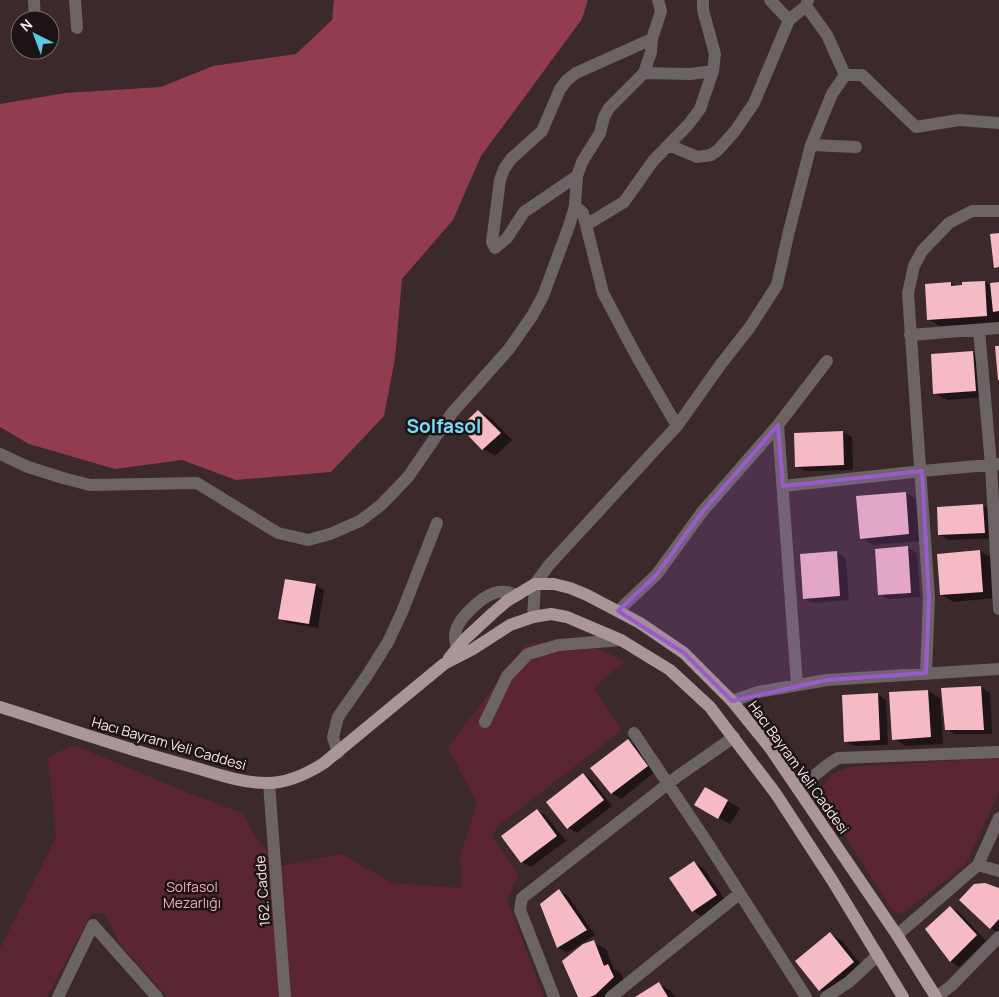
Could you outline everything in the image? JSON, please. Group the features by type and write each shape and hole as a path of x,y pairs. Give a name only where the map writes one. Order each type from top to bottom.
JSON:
{"main road":[{"name":"Hacı Bayram Veli Caddesi","path":"535,584 554,584 570,588 640,623 684,653 732,701 770,748 897,935 936,997"},
{"path":"444,664 457,648 493,613 535,584"},
{"path":"444,664 473,649 510,625 533,617 551,614 567,617 622,640 670,670 710,706 776,794 832,880 903,997"},
{"name":"Hacı Bayram Veli Caddesi","path":"0,707 175,762 240,780 269,783 292,779 307,773 338,753 444,664"}],"street":[{"path":"75,0 77,28"},
{"path":"0,454 28,467 90,485 197,483 278,533 308,540 330,534 360,521 381,505 408,477 452,413 509,349 532,316 543,296 564,240 575,206 577,176 582,162 600,132 604,117 609,108 644,73 661,11 658,0"},
{"path":"586,225 624,202 653,162 688,126 700,109 713,71 715,54 703,10 703,0"},
{"path":"770,0 789,20"},
{"path":"669,144 697,157 711,155 718,150 735,131 754,102 789,20 807,3 827,35 845,75"},
{"path":"577,176 524,212 507,238 495,248 492,242 500,180 511,159 542,131 564,85 576,73 652,39"},
{"path":"644,73 690,74 713,71"},
{"path":"845,75 862,76 916,126 960,120 999,123"},
{"path":"533,617 535,584 564,548 677,426 750,327 777,285 811,145 832,94 845,75"},
{"path":"811,145 856,147"},
{"path":"575,206 583,213 604,293 637,357 677,426"},
{"path":"926,673 929,598 922,471 908,293 914,266 922,251 949,223 972,211 999,211"},
{"path":"910,335 999,328"},
{"path":"979,330 995,465 999,609"},
{"path":"618,612 657,574 702,512 778,425 827,361"},
{"path":"778,425 797,685"},
{"path":"783,486 995,465"},
{"path":"338,753 333,737 336,722 388,642 437,524"},
{"path":"485,722 507,676 528,654 559,645 622,640"},
{"path":"732,701 758,692 827,680 999,669"},
{"path":"634,733 666,784 707,842 806,997"},
{"path":"554,997 520,910 522,898 666,784 734,737"},
{"path":"798,789 838,758 999,752"},
{"name":"162. Cadde","path":"269,783 285,997"},
{"path":"897,935 978,865 999,818"},
{"path":"978,865 999,871"},
{"path":"611,997 739,894"},
{"path":"58,997 93,925 157,997"},
{"path":"936,997 951,986 999,937"},
{"path":"826,997 849,982 878,955"}],"highlighted area":[{"path":"778,425 783,486 922,471 929,598 926,673 827,680 732,701 684,653 618,611 657,574 702,512"}],"green space":[{"name":"Solfasol Mezarlığı","path":"579,637 624,662 594,688 622,730 498,826 492,836 518,874 507,900 544,997 167,997 120,944 105,914 92,913 47,997 0,997 0,948 56,837 48,757 74,745 191,794 243,813 255,836 280,866 341,854 393,883 462,888 460,856 477,803 448,748 525,645"},
{"path":"999,758 999,792 966,864 902,914 893,911 819,795 827,780 834,774 849,767"}],"shaded area":[{"path":"334,0 588,0 582,19 481,156 453,220 402,279 395,358 384,416 331,472 236,480 182,460 115,469 29,444 0,427 0,104 65,93 161,87 213,66 296,54 332,20"}],"building":[{"path":"999,233 999,267 994,268 990,234"},
{"path":"985,281 987,316 927,320 925,284 951,282 951,286 962,285 962,282"},
{"path":"999,282 999,311 993,312 990,283"},
{"path":"995,346 999,346 999,380 998,380"},
{"path":"973,351 976,391 933,394 931,354"},
{"path":"478,410 501,433 482,450 460,427"},
{"path":"843,431 844,465 795,467 794,433"},
{"path":"906,492 909,534 860,539 856,496"},
{"path":"983,504 985,533 938,535 937,507"},
{"path":"908,546 911,593 878,595 875,549"},
{"path":"980,550 983,592 940,595 937,554"},
{"path":"837,551 840,596 803,599 800,554"},
{"path":"285,579 316,584 309,624 278,619"},
{"path":"981,686 984,730 945,730 941,688"},
{"path":"928,690 931,737 892,740 889,692"},
{"path":"878,693 880,740 844,742 842,695"},
{"path":"628,739 648,766 611,794 590,768"},
{"path":"583,773 604,800 567,829 546,802"},
{"path":"705,787 728,800 718,819 694,805"},
{"path":"537,809 557,836 521,863 501,836"},
{"path":"694,861 717,895 692,912 669,878"},
{"path":"985,883 999,888 999,919 990,929 959,900 974,884"},
{"path":"559,889 587,930 557,948 540,904"},
{"path":"950,906 977,935 950,962 925,929"},
{"path":"830,932 854,962 819,991 795,961"},
{"path":"594,940 604,966 608,964 614,977 595,995 578,997 562,961 583,944"},
{"path":"659,982 668,997 635,997"}],"district":[{"name":"Solfasol","path":"444,426"}]}
